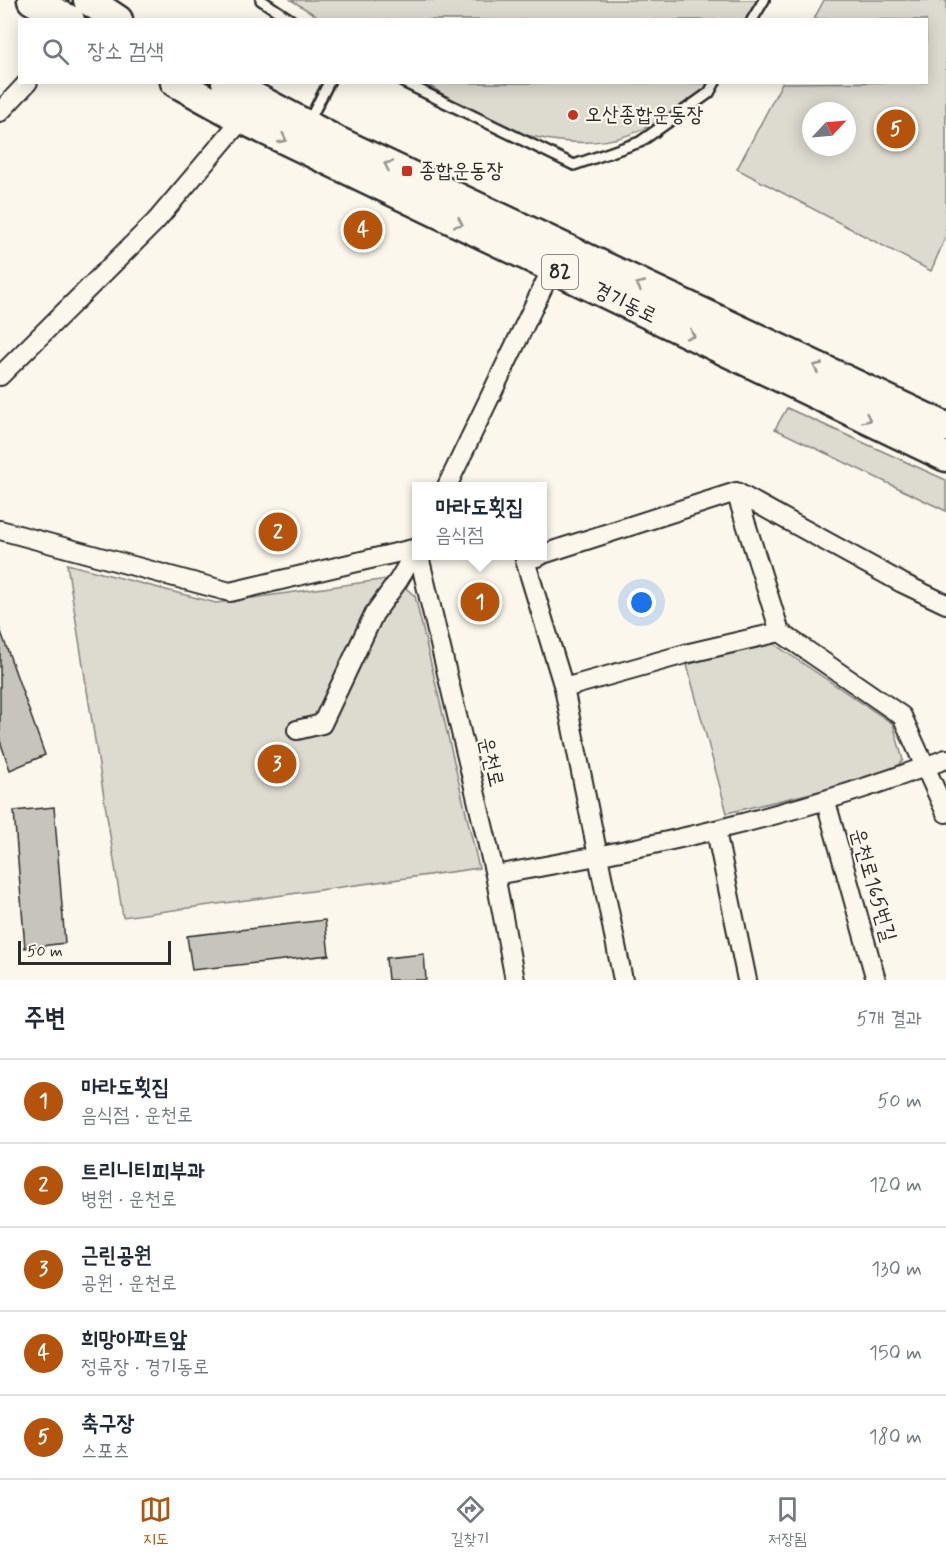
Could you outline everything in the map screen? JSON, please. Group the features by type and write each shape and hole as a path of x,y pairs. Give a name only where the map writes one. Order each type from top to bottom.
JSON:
{"main road":[{"path":"32,0 89,11"},
{"path":"45,0 89,11"},
{"name":"경기동로","path":"180,84 250,110 307,126 557,258 946,457"},
{"name":"경기동로","path":"227,84 250,110 557,258 946,428"}],"street":[{"path":"0,112 26,84"},
{"path":"0,376 156,221 250,110"},
{"path":"449,482 557,258"},
{"path":"736,492 780,632 902,716 927,766 946,813"},
{"path":"547,553 736,492 902,583 946,603"},
{"path":"0,530 230,592 412,549"},
{"path":"297,730 322,723 374,614 412,557"},
{"name":"운천로","path":"420,560 495,875 515,980"},
{"path":"525,560 564,688 623,980"},
{"path":"564,688 685,654 780,632"},
{"path":"495,875 716,831 826,801 946,759"},
{"name":"운천로165번길","path":"826,801 876,980"},
{"path":"716,831 747,980"}],"lane":[{"path":"261,0 288,18"},
{"path":"753,18 764,0"},
{"path":"307,126 328,84"},
{"path":"407,84 574,165 640,142 709,93 714,84"}],"shaded area":[{"path":"291,0 763,0 757,18 320,18"},
{"path":"824,0 946,0 946,236 931,271 737,169 781,84 928,84 928,18 815,18"},
{"name":"오산종합운동장","path":"427,84 710,84 650,126 609,140 563,142 505,130"},
{"path":"787,408 946,480 946,511 775,429"},
{"path":"67,564 216,603 394,578 415,596 479,868 123,917"},
{"path":"768,640 893,724 903,760 892,774 727,813 687,665"}],"building":[{"path":"0,629 45,755 10,770 0,741"},
{"path":"54,807 65,943 25,948 14,811"},
{"path":"325,920 329,955 192,970 187,936"},
{"path":"424,954 426,980 388,980 386,958"}],"place":[{"name":"오산종합운동장","path":"573,115"},
{"name":"축구장","path":"896,129"},
{"name":"종합운동장","path":"407,171"},
{"name":"희망아파트앞","path":"363,230"},
{"name":"트리니티피부과","path":"278,532"},
{"name":"마라도횟집","path":"480,602"},
{"name":"근린공원","path":"277,764"}]}
